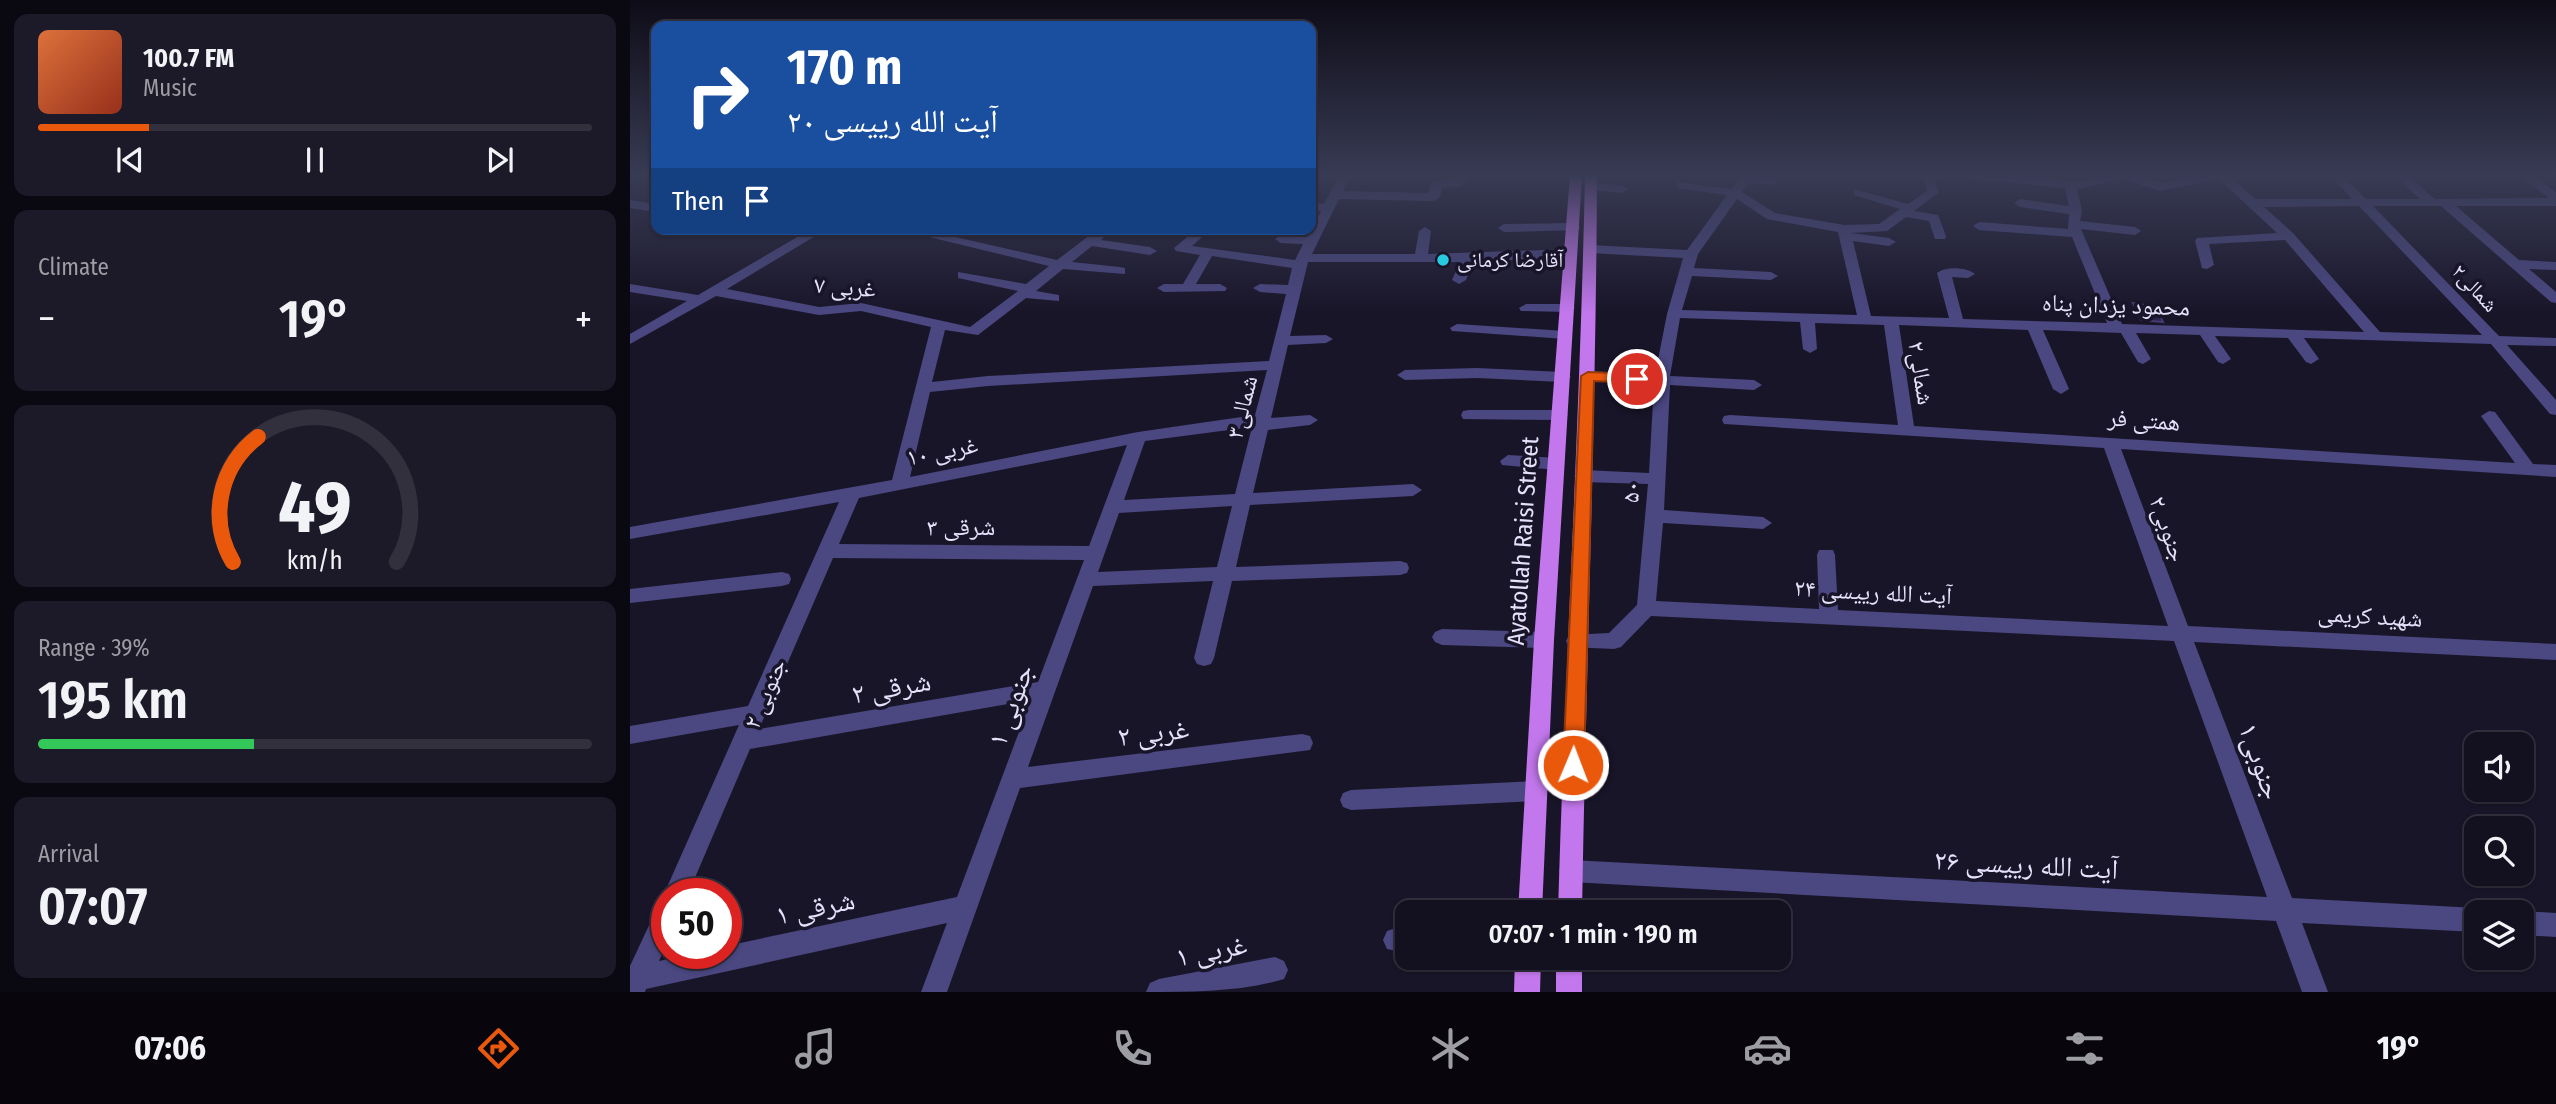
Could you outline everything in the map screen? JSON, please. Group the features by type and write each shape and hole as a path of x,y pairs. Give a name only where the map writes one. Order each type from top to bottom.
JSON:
{"main road":[{"name":"Ayatollah Raisi Street","path":"1570,900 1576,641 1590,309 1574,221"},
{"name":"Ayatollah Raisi Street","path":"1531,900 1544,640 1565,335 1585,221"},
{"path":"1568,308 1590,309"},
{"path":"1527,992 1528,970"},
{"path":"1569,970 1569,992"}],"street":[{"path":"1197,235 1181,248 1302,262 1468,258 1581,251 1691,254 1715,221"},
{"path":"1794,221 1889,242"},
{"path":"1845,233 1882,228 1891,221"},
{"path":"1935,221 1940,236"},
{"path":"2070,221 2075,223 2121,328 2143,359"},
{"path":"2273,221 2376,337"},
{"name":"شمالی۲","path":"2382,221 2553,403"},
{"path":"2462,221 2556,299"},
{"path":"1979,226 2075,223 2135,232"},
{"path":"1504,228 1574,227"},
{"path":"1421,258 1425,231"},
{"path":"1845,233 1865,320"},
{"path":"630,340 812,235"},
{"path":"928,235 1061,265 1120,271"},
{"path":"1027,291 1099,235"},
{"name":"شمالی۳","path":"1204,658 1294,290 1302,262 1315,235"},
{"path":"2207,265 2202,241 2288,236"},
{"path":"1281,239 1312,241"},
{"path":"1091,242 1150,251"},
{"path":"1187,288 1208,252"},
{"name":"۵۰","path":"1646,608 1655,516 1662,380 1674,314 1691,254"},
{"path":"1460,280 1468,258"},
{"path":"2515,264 2556,266"},
{"path":"1687,272 1771,276"},
{"path":"1957,323 1944,274 1968,274"},
{"path":"962,275 1054,298"},
{"path":"630,288 700,299"},
{"path":"1164,288 1220,288"},
{"path":"1260,288 1294,290"},
{"name":"غربی ۷","path":"714,291 819,311 861,307 973,332 1027,291"},
{"path":"1526,308 1568,308"},
{"name":"محمود یزدان پناه","path":"1674,314 2556,342"},
{"path":"1807,318 1810,349"},
{"name":"شمالی۲","path":"1891,321 1907,431"},
{"path":"899,485 939,325"},
{"path":"2034,326 2061,389"},
{"path":"1457,328 1565,335"},
{"path":"2205,331 2222,359"},
{"path":"2293,334 2311,359"},
{"path":"1281,341 1326,339"},
{"path":"923,388 988,381 1276,365"},
{"path":"1405,375 1476,373 1563,377"},
{"path":"1588,376 1754,385"},
{"path":"1469,415 1560,415"},
{"path":"2488,416 2528,469"},
{"name":"غربی ۱۰","path":"630,533 899,485 1138,437 1310,420"},
{"name":"همتی فر","path":"1730,420 2556,471"},
{"name":"جنوبی ۱","path":"934,992 1138,437"},
{"name":"جنوبی۲","path":"2110,443 2181,634"},
{"path":"1508,461 1557,464"},
{"path":"1583,476 1657,479"},
{"path":"1112,507 1413,490"},
{"name":"جنوبی ۲","path":"683,878 746,741 852,493"},
{"path":"1655,516 1763,523"},
{"name":"شرقی ۳","path":"826,551 1095,553"},
{"path":"1826,555 1829,616"},
{"path":"1085,579 1400,568"},
{"path":"630,596 782,579"},
{"path":"1576,641 1614,641 1646,608"},
{"name":"آیت الله رییسی ۲۴","path":"1646,608 2181,634"},
{"name":"شهید کریمی","path":"2181,634 2556,652"},
{"name":"جنوبی۱","path":"2181,634 2315,992"},
{"path":"1442,637 1544,640"},
{"name":"شرقی ۲","path":"746,741 1045,689"},
{"path":"630,735 756,713"},
{"name":"غربی ۲","path":"1012,779 1302,743"},
{"path":"1351,800 1536,791"},
{"name":"آیت الله رییسی ۲۶","path":"1571,871 2464,919"},
{"name":"شرقی ۱","path":"633,983 965,906"},
{"path":"2534,924 2556,925"},
{"path":"633,983 651,946"},
{"name":"غربی ۱","path":"1159,992 1275,970"}],"building":[{"path":"2133,303 2156,307 2163,322 2141,320"}],"place":[{"name":"آقارضا کرمانی","path":"1443,260"}],"route":[{"path":"1573,765 1588,376 1637,379"}]}
